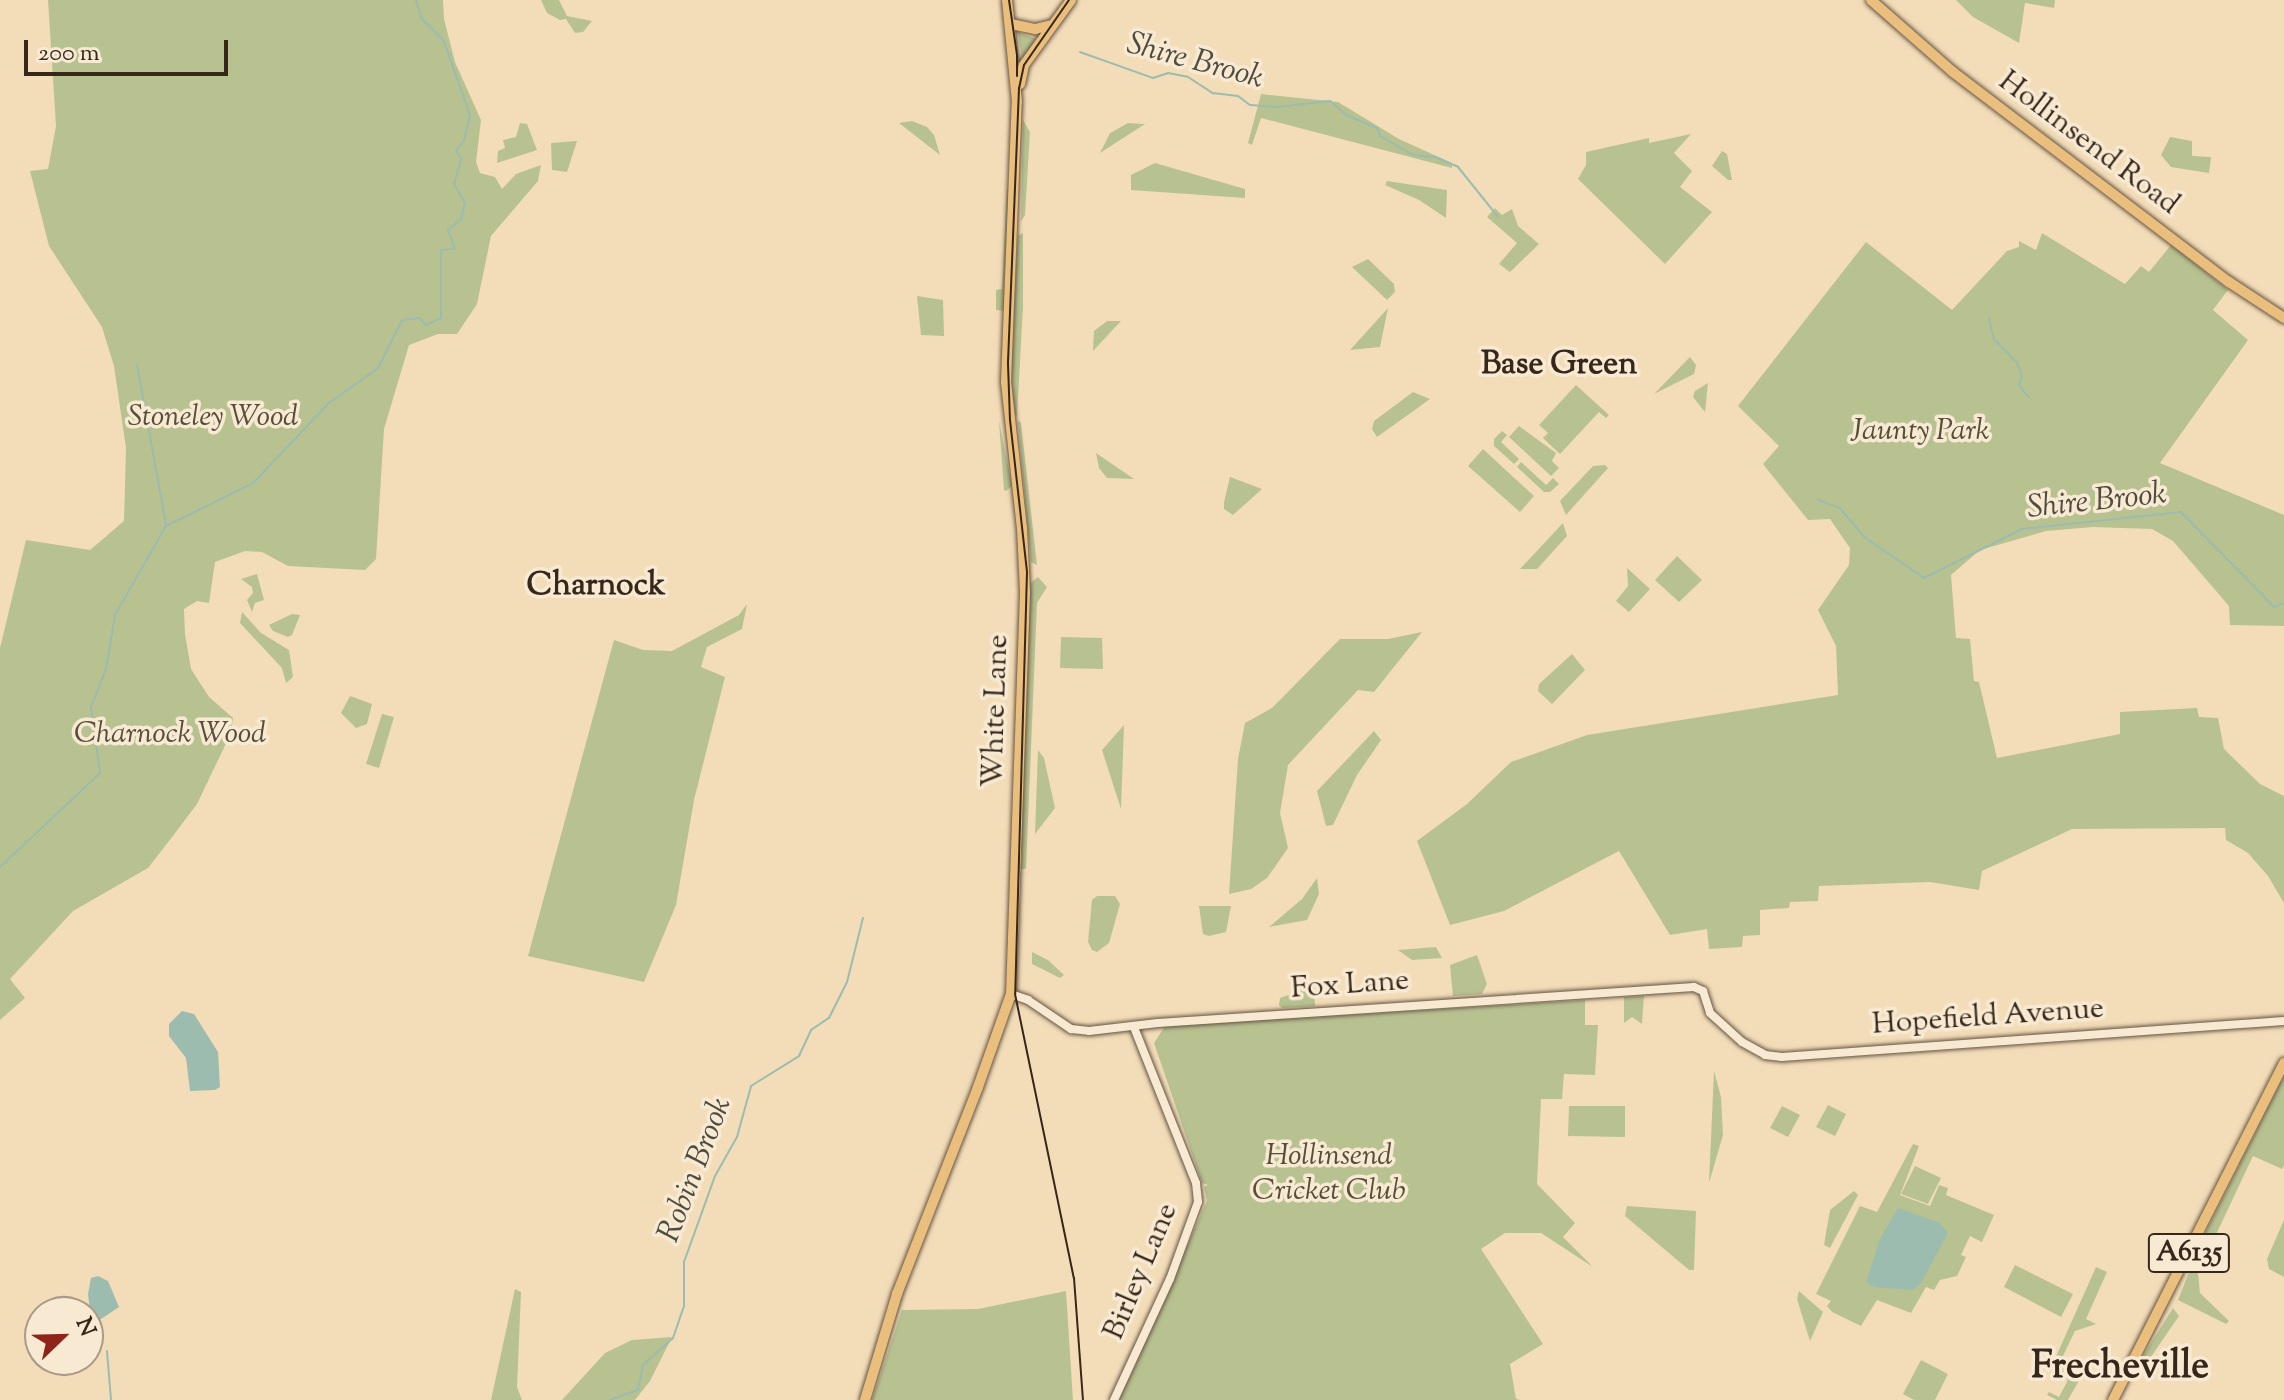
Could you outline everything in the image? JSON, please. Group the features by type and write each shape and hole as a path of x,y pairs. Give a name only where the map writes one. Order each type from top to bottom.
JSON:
{"main road":[{"name":"White Lane","path":"865,1400 897,1294 1011,994 1025,592 1021,516 1006,382 1017,102 1007,0"},
{"path":"1017,102 1024,65 1071,0"},
{"name":"Hollinsend Road","path":"1871,0 1953,72 2229,282 2284,318"},
{"path":"1011,24 1035,29 1052,25"},
{"name":"A6135","path":"2113,1400 2284,1063"}],"street":[{"name":"Fox Lane","path":"1011,994 1028,1000 1071,1029 1103,1031 1519,998 1684,988 1703,991"},
{"name":"Hopefield Avenue","path":"1703,991 1710,1013 1748,1047 1782,1057 2284,1021"},
{"name":"Birley Lane","path":"1114,1400 1170,1279 1198,1202 1196,1183 1134,1027"}],"green space":[{"path":"48,0 443,0 444,19 455,62 481,120 476,162 480,173 495,177 502,189 516,174 541,165 538,181 491,236 477,304 457,334 438,334 409,345 384,429 376,559 365,570 288,566 262,552 245,551 215,562 209,603 197,601 184,609 185,634 191,669 209,697 233,718 231,733 197,804 148,868 73,911 10,979 25,998 0,1020 0,648 26,540 90,550 124,521 126,448 114,366 102,327 49,246 30,171 48,169 56,126"},
{"path":"541,0 559,0 567,16 592,21 583,32 575,33 566,19 560,20 547,13"},
{"path":"1956,0 2055,0 2054,8 2025,3 2019,43 1973,17"},
{"path":"1018,32 1036,39 1024,57 1022,57"},
{"path":"1261,94 1338,102 1399,139 1452,163 1452,168 1261,118 1252,145 1248,143"},
{"path":"1023,120 1030,132 1025,215 1021,221"},
{"path":"912,121 927,127 934,135 940,155 899,123"},
{"path":"520,123 527,124 537,150 497,163 498,151 505,148 503,140 516,137"},
{"path":"1128,123 1145,124 1100,153 1110,133"},
{"path":"1691,134 1674,153 1692,171 1680,187 1712,212 1665,264 1578,179 1586,165 1586,152 1649,138 1649,143"},
{"path":"2170,137 2192,141 2192,156 2211,157 2209,173 2171,167 2161,155"},
{"path":"577,141 567,172 552,170 551,143"},
{"path":"1722,151 1727,154 1732,180 1712,166"},
{"path":"1155,163 1245,189 1245,198 1131,190 1131,175"},
{"path":"1387,181 1447,190 1446,218 1419,200 1385,185"},
{"path":"1007,189 1010,190 1004,311 996,310 996,290 1002,289"},
{"path":"1495,208 1502,215 1512,209 1518,226 1539,244 1510,272 1499,264 1517,243 1487,217"},
{"path":"1023,233 1017,416 1014,414 1011,358 1018,236"},
{"name":"Jaunty Park","path":"2042,233 2125,284 2141,266 2149,272 2171,245 2228,290 2213,310 2248,340 2160,463 2284,515 2284,626 2230,625 2229,606 2173,541 2152,529 2093,527 2046,531 1980,550 1951,575 1956,638 1970,639 1974,681 1979,682 1997,758 2120,734 2120,712 2197,708 2199,717 2218,718 2224,749 2260,784 2284,796 2284,903 2268,876 2248,853 2226,840 2225,828 2072,829 1982,871 1979,890 1930,882 1819,886 1818,901 1790,902 1789,908 1760,910 1760,935 1743,936 1742,947 1709,949 1707,929 1670,935 1619,851 1504,911 1450,925 1417,841 1467,804 1511,762 1587,735 1838,695 1836,646 1818,610 1849,565 1850,548 1830,519 1808,520 1763,464 1779,446 1738,406 1866,242 1952,310 2007,251 2019,247 2019,241 2036,250"},
{"path":"1368,259 1394,284 1395,292 1387,300 1352,267"},
{"path":"917,296 943,300 944,336 921,335"},
{"path":"1388,308 1380,347 1350,350"},
{"path":"1107,321 1121,321 1093,351 1094,331"},
{"path":"1690,357 1696,365 1694,374 1654,394"},
{"path":"1708,383 1705,412 1693,397 1695,391"},
{"path":"1576,385 1609,415 1606,418 1599,412 1560,454 1543,438 1548,433 1539,425"},
{"path":"1413,392 1430,399 1377,437 1372,429 1374,421"},
{"path":"999,421 1012,486 1006,491 1004,490"},
{"path":"1018,421 1021,423 1037,565 1031,562"},
{"path":"1519,426 1556,453 1552,461 1559,468 1551,476 1509,437"},
{"path":"1502,431 1507,435 1501,442 1519,459 1514,464 1494,446 1494,439"},
{"path":"1483,449 1534,496 1520,512 1468,466"},
{"path":"1096,453 1134,479 1107,478 1099,468"},
{"path":"1521,462 1546,485 1553,478 1559,484 1550,492 1544,492 1517,467"},
{"path":"1605,465 1608,468 1566,515 1560,501 1593,466"},
{"path":"1230,477 1262,489 1233,515 1224,509"},
{"path":"1563,523 1567,536 1537,569 1520,569"},
{"path":"1677,556 1702,580 1679,602 1655,580"},
{"path":"1627,568 1650,589 1629,612 1616,601 1628,586"},
{"path":"257,574 264,600 255,603 252,612 247,600 253,593 252,587 241,579"},
{"path":"1038,577 1047,587 1037,603 1026,869 1018,869 1029,584"},
{"path":"747,604 742,629 707,647 701,667 725,677 694,800 676,905 644,982 528,956 614,640 643,650 672,651 739,615"},
{"path":"242,612 261,633 289,650 293,677 286,683 282,668 240,623"},
{"path":"292,614 300,615 292,635 288,637 273,631 269,625"},
{"path":"1422,632 1374,692 1358,690 1288,765 1280,813 1288,848 1267,878 1251,889 1229,894 1238,759 1245,723 1272,708 1340,639 1388,639"},
{"path":"1061,637 1102,638 1103,669 1060,668"},
{"path":"1572,654 1585,670 1552,704 1538,691 1539,684"},
{"path":"350,696 372,704 367,724 356,728 341,713"},
{"path":"382,714 394,717 379,768 366,764"},
{"path":"1124,725 1121,809 1102,750"},
{"path":"1374,731 1381,740 1357,775 1333,825 1326,826 1317,791"},
{"path":"1038,750 1044,758 1055,808 1035,834"},
{"path":"1317,878 1319,894 1307,920 1269,927 1302,899"},
{"path":"1097,896 1115,896 1120,904 1109,943 1097,952 1088,942 1092,900"},
{"path":"1199,906 1231,906 1226,932 1209,936 1203,934"},
{"path":"1436,947 1442,958 1412,960 1398,950"},
{"path":"1032,952 1048,960 1064,975 1060,978 1032,964"},
{"path":"1477,955 1487,984 1482,994 1453,996 1450,965"},
{"path":"1314,986 1315,1006 1282,1008 1279,1005 1280,998"},
{"path":"1644,996 1642,1024 1632,1017 1624,1023 1624,997"},
{"name":"Hollinsend Cricket Club","path":"1585,1000 1585,1025 1598,1025 1595,1075 1564,1074 1562,1099 1541,1099 1537,1184 1575,1223 1563,1237 1593,1267 1541,1233 1505,1233 1481,1249 1543,1344 1510,1364 1516,1399 1520,1400 1119,1400 1207,1201 1204,1187 1208,1185 1202,1183 1154,1043 1165,1026"},
{"path":"1714,1071 1721,1097 1723,1135 1709,1183"},
{"path":"2284,1076 2284,1166 2282,1169 2253,1156 2198,1273 2200,1293 2229,1321 2226,1324 2178,1300 2201,1242"},
{"path":"1828,1105 1846,1114 1835,1136 1816,1127"},
{"path":"1569,1106 1625,1106 1625,1137 1568,1136"},
{"path":"1782,1106 1800,1115 1788,1137 1770,1128"},
{"path":"1913,1144 1919,1146 1900,1195 1930,1206 1939,1185 1948,1188 1946,1195 1994,1215 1982,1242 1970,1236 1961,1255 1966,1257 1957,1276 1940,1280 1934,1290 1926,1287 1911,1313 1877,1300 1861,1326 1832,1312 1827,1306 1831,1301 1816,1294 1860,1206 1877,1212"},
{"path":"1915,1166 1941,1178 1928,1204 1901,1194"},
{"path":"1854,1191 1858,1195 1830,1248 1824,1245 1830,1210"},
{"path":"1627,1206 1696,1211 1694,1270 1689,1270 1625,1216"},
{"path":"2284,1220 2284,1277 2269,1269 2267,1259"},
{"path":"2015,1265 2073,1294 2061,1317 2004,1287"},
{"path":"2096,1267 2107,1272 2086,1319 2096,1324 2075,1331 2062,1358 2081,1377 2068,1400 2057,1400 2047,1395 2049,1392 2059,1397 2068,1380 2050,1370"},
{"path":"515,1289 521,1292 517,1387 522,1400 491,1400"},
{"path":"1066,1291 1073,1400 872,1400 902,1310 978,1309"},
{"path":"1799,1291 1823,1312 1810,1341 1797,1299"},
{"path":"2173,1308 2179,1316 2144,1367 2138,1364"},
{"path":"672,1337 650,1381 635,1400 562,1400 605,1353 632,1340"},
{"path":"1921,1360 1948,1374 1935,1400 1914,1400 1903,1394"}],"shaded area":[{"path":"182,1011 194,1014 218,1052 220,1087 215,1090 190,1091 186,1058 169,1036 169,1024"},
{"path":"1898,1208 1940,1223 1948,1233 1921,1283 1913,1290 1874,1287 1866,1282 1880,1239"},
{"path":"98,1276 108,1281 119,1307 104,1317 104,1296 88,1296 91,1278"}],"waterway":[{"path":"0,867 100,773 91,707 106,669 115,615 166,526 253,483 329,403 378,368 402,320 419,318 426,325 441,318 441,250 455,249 448,230 461,219 465,203 454,184 461,159 456,150 464,141 470,115 444,41 422,19 416,0"},
{"name":"Shire Brook","path":"1080,52 1153,78 1168,73 1188,77 1213,93 1238,96 1250,105 1277,107 1330,101 1346,115 1377,128 1380,136 1413,155 1435,157 1458,167 1498,217"},
{"path":"1989,318 1994,339 2017,363 2022,376 2019,385 2029,398"},
{"path":"137,365 166,525"},
{"name":"Shire Brook","path":"1818,500 1840,508 1864,537 1924,578 2022,529 2181,512 2274,607 2284,603"},
{"name":"Robin Brook","path":"610,1400 638,1390 643,1365 673,1338 684,1306 684,1262 715,1176 737,1137 751,1086 799,1056 811,1030 829,1018 847,982 863,918"},
{"path":"107,1351 111,1400"}],"tram line":[{"path":"1009,0 1017,76"},
{"path":"1069,0 1024,65 1019,88 1008,364 1010,420 1027,572 1015,994 1074,1278 1083,1400"}],"district":[{"name":"Base Green","path":"1559,365"},
{"name":"Charnock","path":"596,586"},
{"name":"Frecheville","path":"2120,1369"}],"park label":[{"name":"Stoneley Wood","path":"213,418"},
{"name":"Charnock Wood","path":"170,735"}]}
